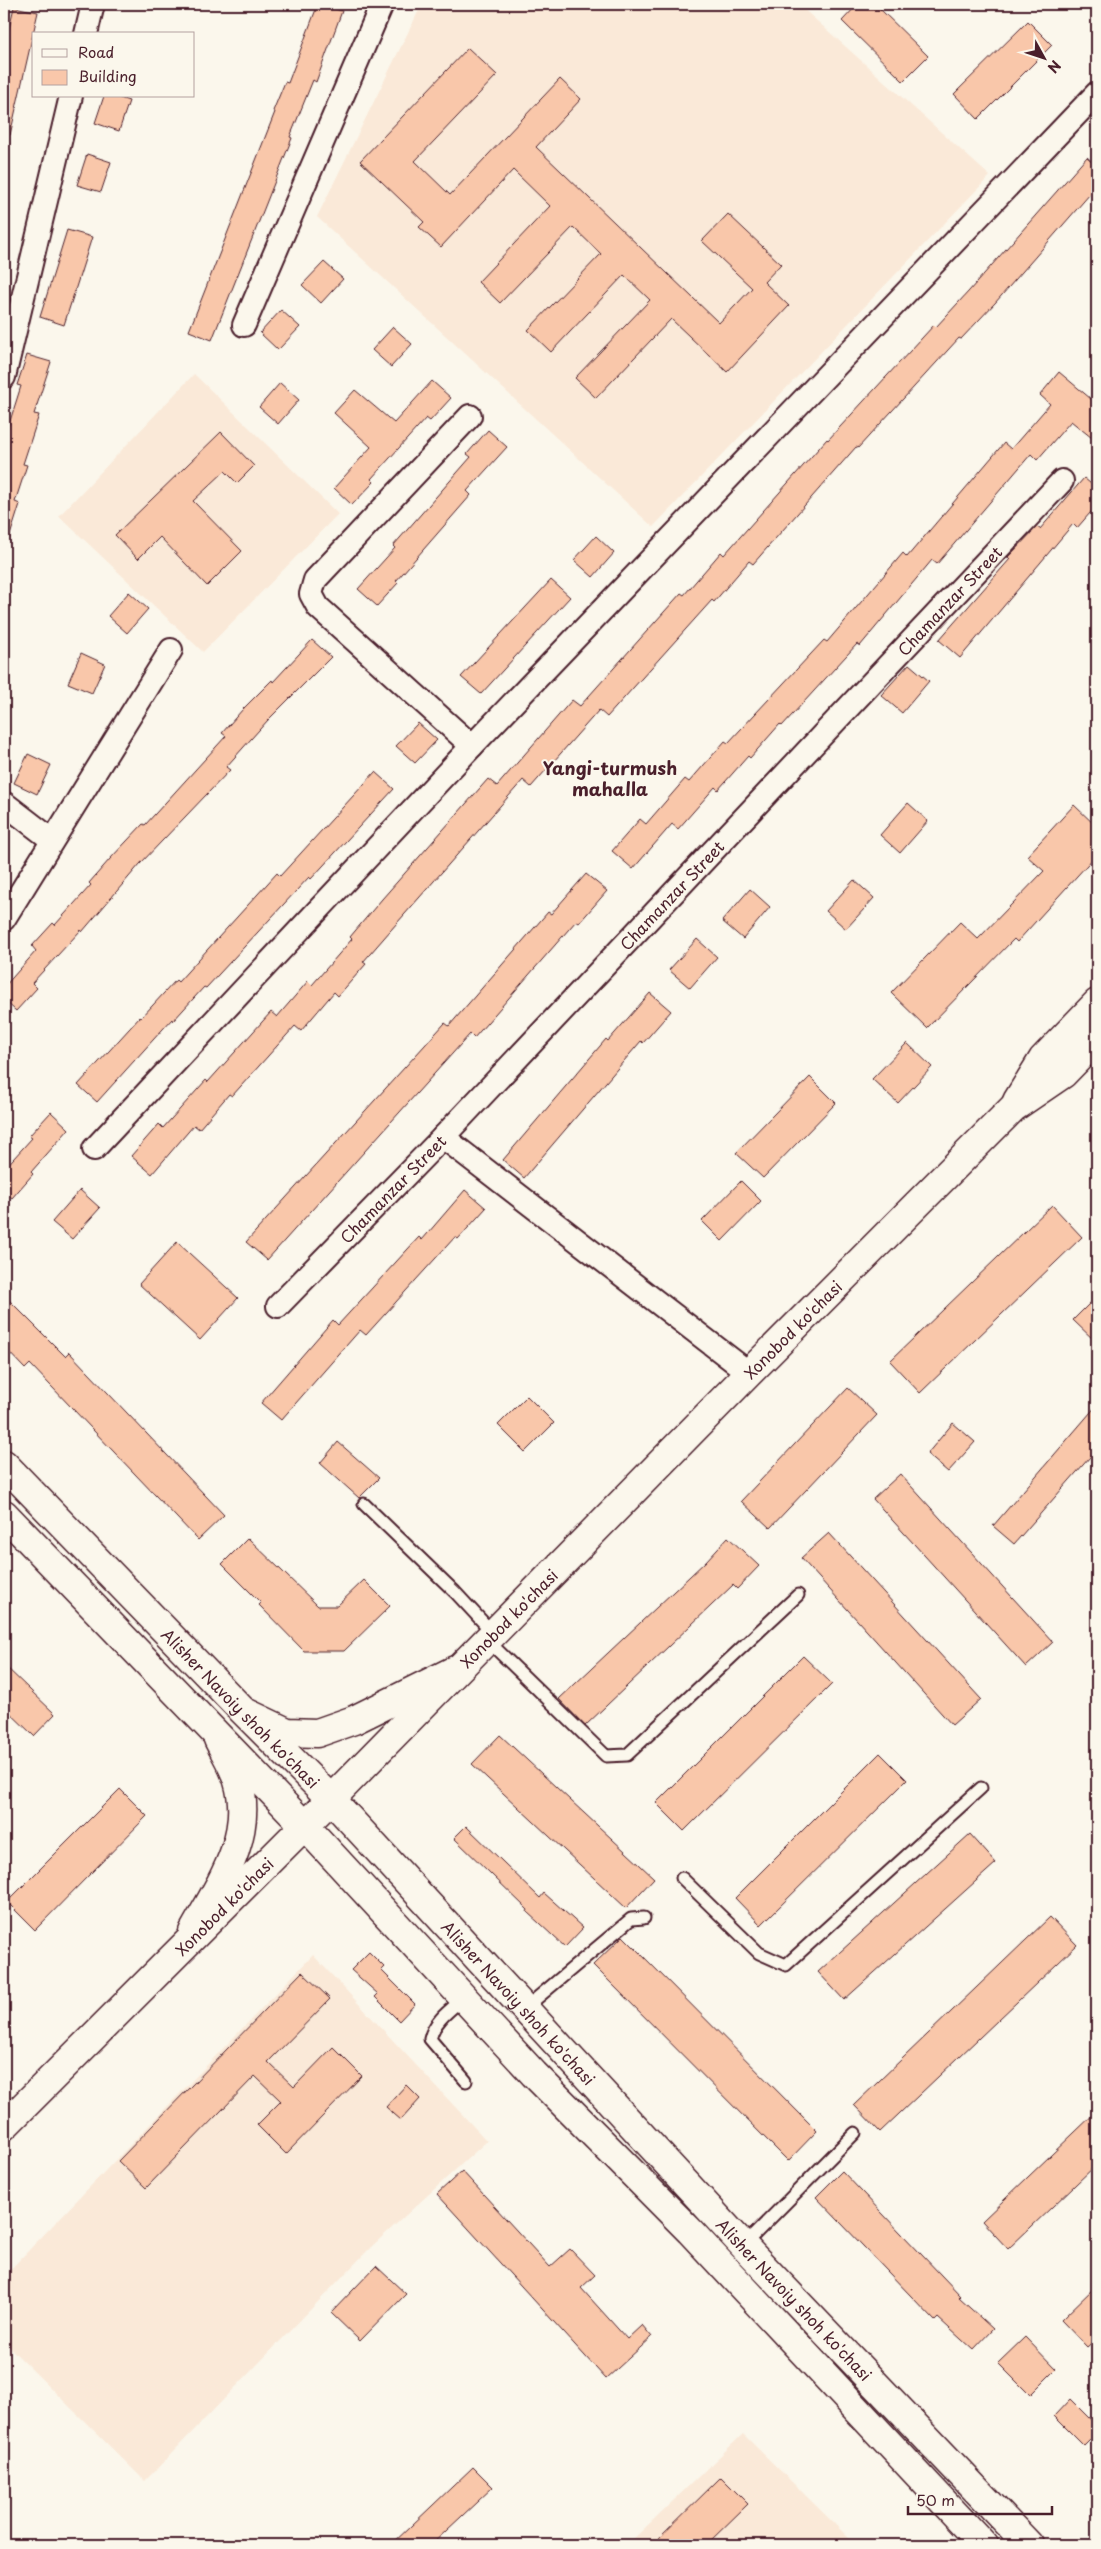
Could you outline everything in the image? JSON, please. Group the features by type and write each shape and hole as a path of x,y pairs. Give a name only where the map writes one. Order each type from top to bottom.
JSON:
{"main road":[{"name":"Xonobod ko'chasi","path":"1013,1108 1043,1059 1097,1003"},
{"name":"Xonobod ko'chasi","path":"4,2126 305,1826 749,1373 1013,1108 1063,1074 1097,1039"},
{"name":"Alisher Navoiy shoh ko'chasi","path":"4,1464 242,1710 331,1799 710,2210 1029,2545"},
{"name":"Alisher Navoiy shoh ko'chasi","path":"4,1514 305,1826 534,2074 690,2231 984,2545"},
{"path":"242,1710 287,1732 317,1734 354,1720 459,1669"},
{"path":"188,1942 231,1864 244,1820 238,1782 215,1733"},
{"path":"690,2231 710,2210"}],"street":[{"path":"86,32 93,4"},
{"path":"244,325 382,4"},
{"path":"94,1149 472,746 1097,93"},
{"path":"4,377 71,98"},
{"path":"470,416 315,580 311,594 318,607 472,746"},
{"name":"Chamanzar Street","path":"278,1306 443,1137 1062,481"},
{"path":"4,919 171,650"},
{"path":"4,803 52,840"},
{"path":"443,1137 749,1373"}],"lane":[{"path":"364,1504 455,1592 490,1637 606,1756 627,1755 798,1595"},
{"path":"682,1878 759,1953 786,1965 981,1788"},
{"path":"524,2009 631,1919 644,1918"},
{"path":"464,1998 442,2017 432,2030 430,2039 466,2082"},
{"path":"744,2246 855,2133"}],"shaded area":[{"path":"422,4 798,4 990,176 653,527 317,217"},
{"path":"194,374 338,514 203,652 59,516"},
{"path":"313,1955 487,2141 371,2247 145,2481 4,2342 4,2276"},
{"path":"743,2434 856,2545 627,2545"}],"building":[{"path":"318,4 342,11 316,82 313,80 290,137 292,138 212,340 189,331 275,112 273,111 285,82 288,83"},
{"path":"858,4 875,4 928,56 903,81 842,21"},
{"path":"14,7 38,12 10,135 4,135 4,50"},
{"path":"1028,21 1052,45 978,119 954,94"},
{"path":"468,48 497,75 415,161 450,195 560,79 581,99 536,147 719,323 752,288 702,241 728,214 781,264 764,282 789,306 727,372 671,319 596,398 575,378 650,300 624,275 551,352 528,330 601,254 573,227 500,303 478,282 550,206 513,170 441,247 419,227 424,222 360,161"},
{"path":"103,98 120,98 129,101 119,131 95,123"},
{"path":"87,154 111,162 101,192 77,185"},
{"path":"1087,157 1097,166 1097,186 995,303 961,339 959,338 858,448 856,447 753,564 749,561 714,602 712,600 607,717 599,710 531,787 523,780 363,962 366,964 338,996 334,992 301,1031 295,1026 232,1096 229,1094 199,1129 194,1125 152,1174 131,1156 159,1124 163,1128 206,1080 208,1082 271,1012 277,1017 308,981 312,985 352,939 350,937 382,899 488,779 497,786 572,700 580,706 681,593 684,595 721,552 724,555 827,439 934,325 936,327"},
{"path":"67,230 92,237 64,325 40,317"},
{"path":"324,262 343,279 321,303 302,285"},
{"path":"281,310 300,327 278,350 260,333"},
{"path":"393,327 412,344 391,367 372,350"},
{"path":"27,355 51,362 34,414 39,415 23,464 27,465 15,502 20,504 7,545 4,544 4,440 21,386 17,385"},
{"path":"1059,372 1097,404 1097,442 1071,421 1037,460 1031,454 937,564 932,560 860,646 857,644 782,726 780,724 750,758 748,756 718,790 715,787 678,829 672,824 633,869 612,851 640,819 646,824 685,779 689,782 725,741 728,743 824,640 827,642 903,553 907,557 1004,443 1011,449 1050,404 1040,395"},
{"path":"432,381 451,398 430,421 426,418 371,479 374,482 352,505 334,488 371,447 334,413 355,390 394,423"},
{"path":"280,383 299,400 278,424 259,407"},
{"path":"488,430 507,447 467,491 471,495 396,581 398,583 377,606 358,589 471,457 467,454"},
{"path":"221,432 254,466 237,483 225,471 193,501 242,551 207,586 160,537 138,559 115,535"},
{"path":"1084,478 1097,489 1097,505 1077,528 1073,524 960,658 939,640 1010,559 1008,557 1037,527 1040,529"},
{"path":"596,536 614,553 593,577 574,560"},
{"path":"551,580 570,597 481,694 461,677"},
{"path":"129,592 148,609 127,633 108,616"},
{"path":"312,640 331,657 268,720 226,767 230,770 140,864 82,932 81,930 32,983 37,988 16,1011 4,1000 4,987 36,951 32,946 53,923 55,925 91,885 89,883 110,859 143,824 145,825 226,736 222,733 243,709 272,680 273,682"},
{"path":"81,653 105,664 92,693 68,683"},
{"path":"909,664 929,681 902,713 881,695"},
{"path":"418,723 437,740 415,763 396,746"},
{"path":"28,754 51,765 37,794 14,783"},
{"path":"375,772 394,789 206,988 204,987 173,1021 172,1019 97,1102 78,1085 140,1017 176,980 178,982 277,873 280,876"},
{"path":"908,803 928,821 900,853 880,835"},
{"path":"1074,805 1097,827 1097,854 1017,942 1014,939 927,1028 891,993 960,922 978,939 1044,871 1027,856"},
{"path":"586,874 607,891 579,923 576,921 474,1038 470,1034 267,1260 246,1242 445,1023 449,1026 548,912 551,914"},
{"path":"854,880 874,898 846,929 826,911"},
{"path":"750,889 770,907 743,939 722,921"},
{"path":"697,939 717,957 690,988 669,970"},
{"path":"650,993 671,1011 643,1043 641,1041 524,1178 503,1160 606,1039 608,1041"},
{"path":"907,1043 932,1067 898,1103 872,1079"},
{"path":"810,1077 836,1103 763,1178 736,1153"},
{"path":"51,1112 69,1129 31,1172 33,1174 12,1198 4,1191 4,1169 32,1138 29,1136"},
{"path":"741,1181 761,1201 722,1241 702,1221"},
{"path":"80,1190 100,1208 72,1239 52,1222"},
{"path":"465,1190 486,1208 458,1239 455,1237 366,1335 360,1330 281,1420 261,1403 333,1320 338,1325 419,1237 422,1240"},
{"path":"1052,1205 1082,1237 920,1393 890,1361"},
{"path":"177,1242 238,1298 200,1340 139,1284"},
{"path":"4,1295 65,1356 69,1352 224,1515 198,1540 30,1364 25,1369 4,1347"},
{"path":"1097,1296 1097,1343 1073,1320"},
{"path":"848,1388 877,1415 770,1528 741,1501"},
{"path":"527,1396 554,1423 525,1452 498,1425"},
{"path":"1097,1405 1097,1449 1014,1544 993,1526"},
{"path":"953,1423 975,1442 948,1472 927,1454"},
{"path":"338,1442 379,1478 359,1498 320,1463"},
{"path":"900,1474 1053,1642 1026,1667 873,1499"},
{"path":"829,1533 981,1699 952,1725 801,1558"},
{"path":"728,1537 759,1566 737,1589 733,1585 585,1726 559,1699 706,1561"},
{"path":"248,1538 318,1606 337,1606 364,1580 390,1606 344,1651 304,1651 259,1605 261,1603 222,1564"},
{"path":"803,1656 832,1684 684,1831 656,1803"},
{"path":"4,1665 55,1714 34,1736 4,1707"},
{"path":"500,1735 654,1878 626,1908 472,1764"},
{"path":"880,1753 907,1780 761,1925 735,1898"},
{"path":"120,1789 147,1816 35,1930 7,1902"},
{"path":"466,1826 540,1898 544,1893 583,1928 565,1947 527,1912 528,1910 454,1838"},
{"path":"970,1834 996,1863 844,2000 818,1972"},
{"path":"1050,1917 1077,1945 880,2132 854,2105"},
{"path":"623,1936 817,2131 788,2161 593,1965"},
{"path":"369,1952 384,1967 381,1970 415,2004 399,2021 375,1997 378,1994 351,1970"},
{"path":"302,1972 330,1999 268,2062 294,2087 333,2047 362,2076 286,2154 257,2125 281,2101 255,2076 146,2188 118,2161"},
{"path":"406,2085 420,2099 401,2120 386,2107"},
{"path":"1097,2111 1097,2164 1008,2249 982,2221"},
{"path":"462,2171 550,2267 570,2249 595,2275 581,2288 627,2339 642,2325 652,2337 606,2379 437,2194"},
{"path":"842,2171 961,2296 959,2298 993,2329 973,2350 938,2318 935,2321 816,2197"},
{"path":"376,2266 406,2294 360,2341 331,2313"},
{"path":"1097,2285 1097,2338 1087,2347 1061,2320"},
{"path":"1025,2337 1056,2369 1030,2395 998,2363"},
{"path":"1070,2399 1097,2426 1097,2433 1084,2446 1054,2416"},
{"path":"473,2467 493,2487 431,2545 391,2545"},
{"path":"721,2477 748,2504 706,2545 652,2545"}],"district":[{"name":"Yangi-turmush mahalla","path":"610,778"}]}
